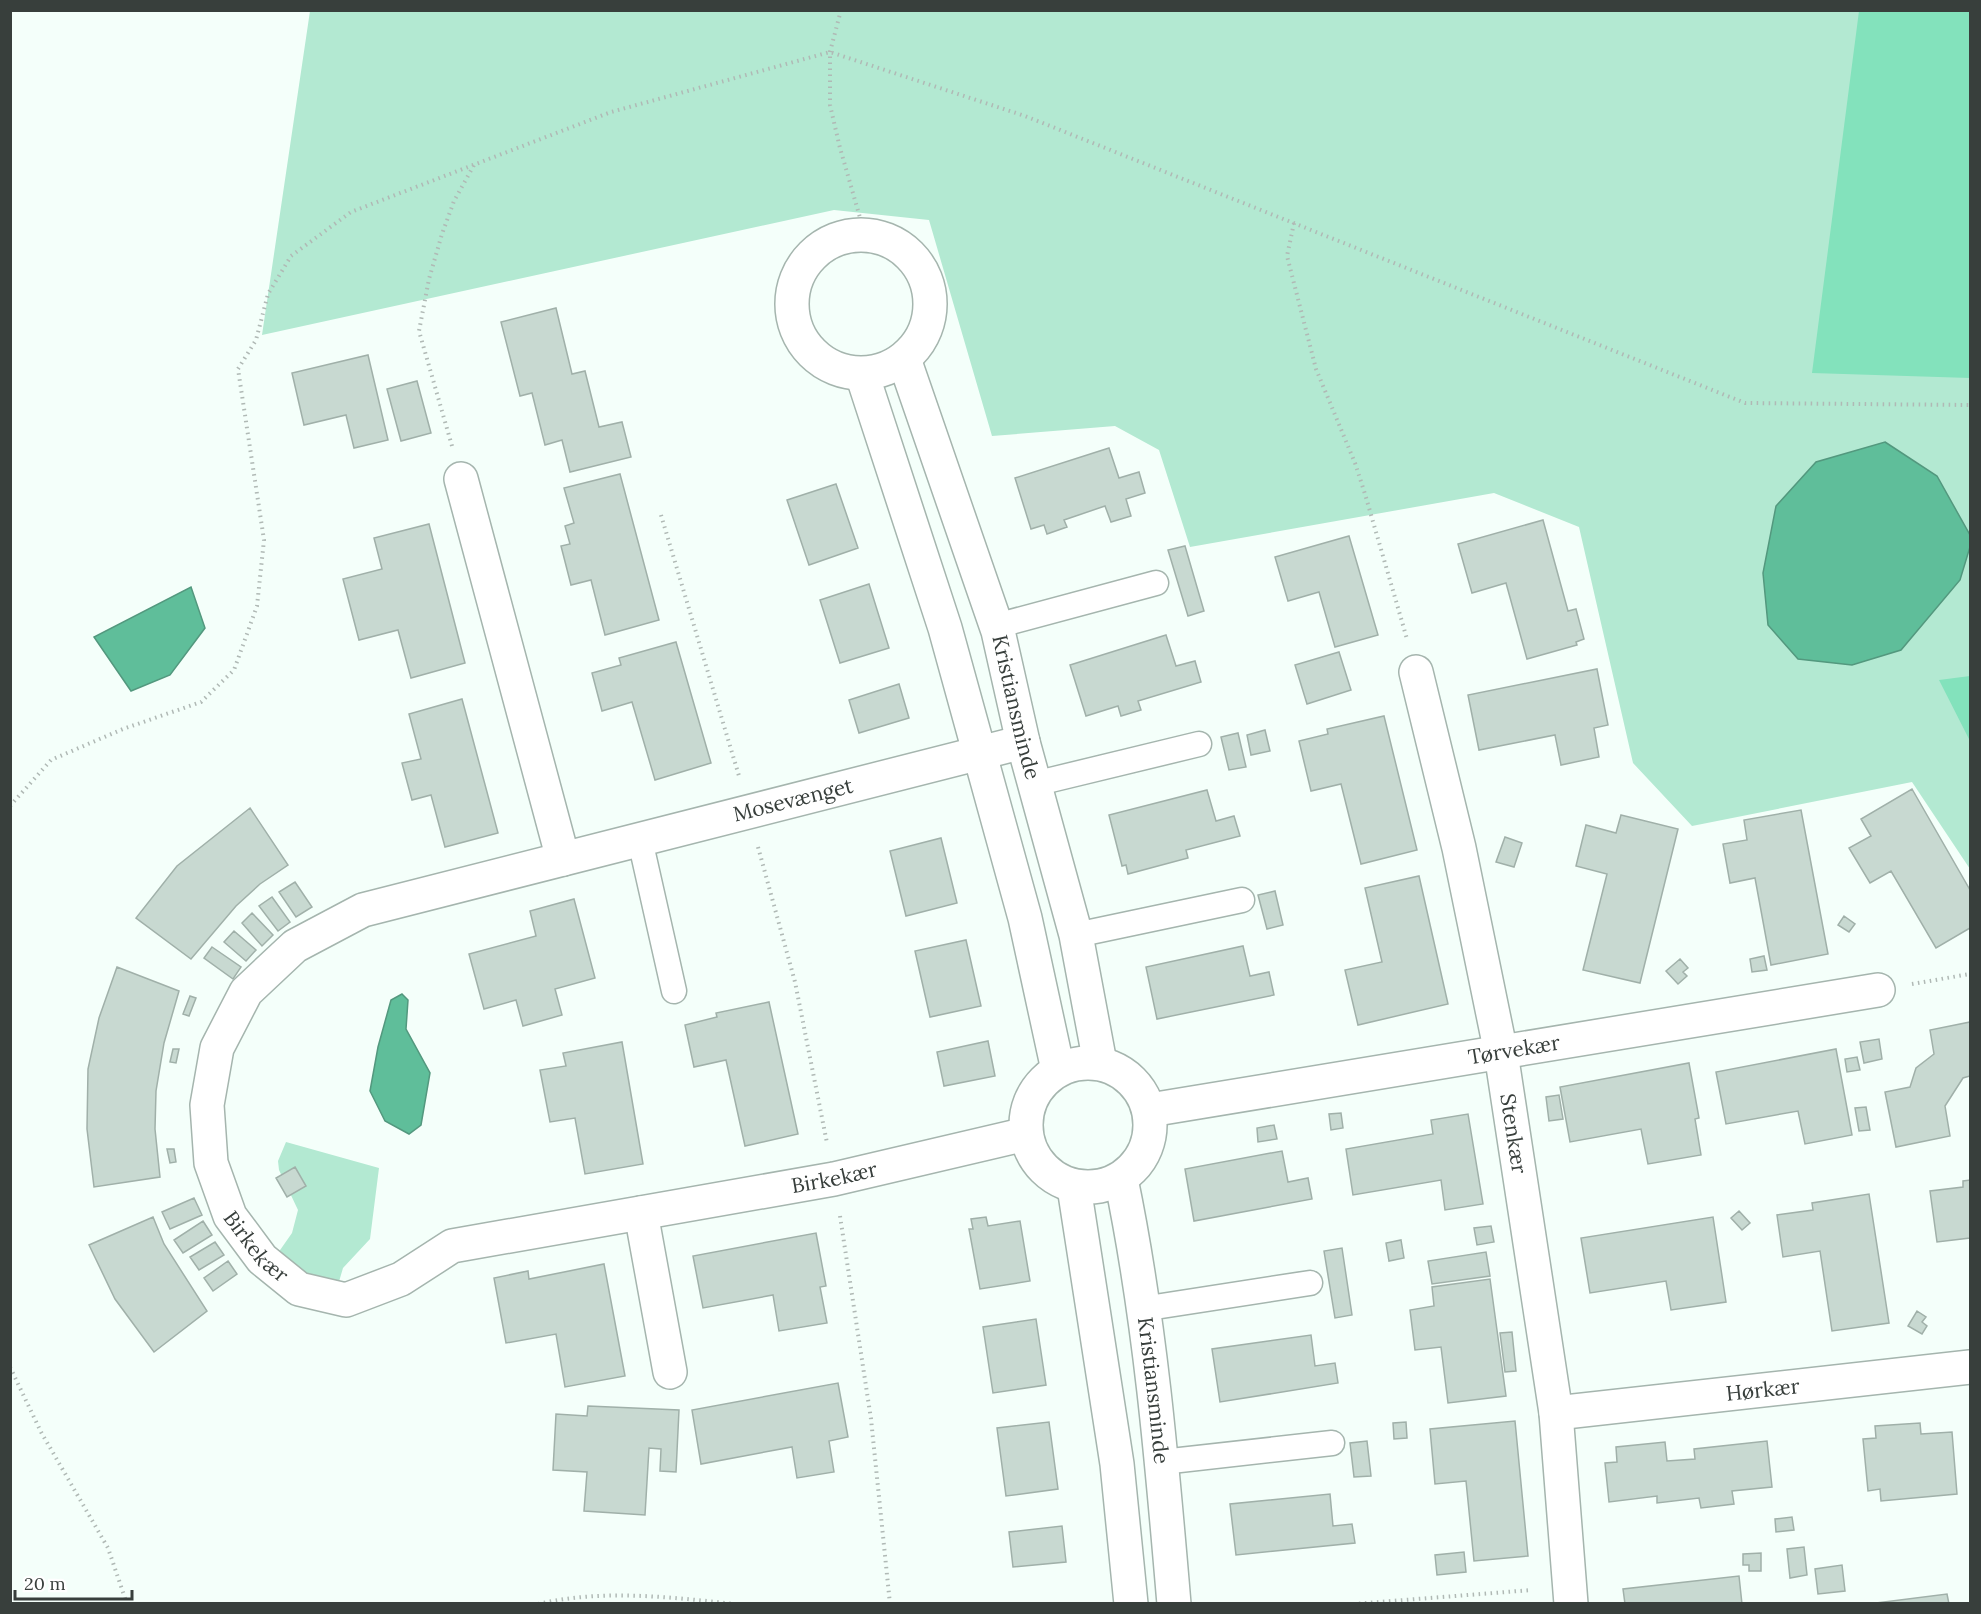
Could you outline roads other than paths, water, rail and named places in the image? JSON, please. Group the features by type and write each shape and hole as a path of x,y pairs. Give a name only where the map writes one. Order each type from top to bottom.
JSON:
{"street":[{"path":"865,235 888,240 908,253 923,273 930,295 929,319 925,330 920,341 904,359 884,370 862,374 835,369 811,354 795,331 790,303 796,276 813,253 837,238 865,235"},
{"name":"Kristiansminde","path":"904,359 996,626 1023,742 1076,935 1100,1063"},
{"path":"862,374 945,628 1024,918 1058,1070"},
{"path":"461,479 563,859"},
{"name":"Stenkær","path":"1416,672 1459,848 1501,1053 1556,1413 1571,1595"},
{"name":"Mosevænget","path":"363,910 1023,742"},
{"name":"Birkekær","path":"363,910 295,946 246,992 217,1048 207,1105 211,1163 230,1216 262,1259 299,1289 346,1300 401,1279 452,1246 834,1179 1026,1134"},
{"name":"Tørvekær","path":"1150,1110 1878,990"},
{"path":"1078,1063 1100,1063 1122,1072 1138,1086 1150,1110 1150,1140 1137,1166 1121,1179 1101,1187 1074,1187 1053,1178 1035,1159 1026,1134 1027,1111 1039,1086 1058,1070 1078,1063"},
{"name":"Kristiansminde","path":"1121,1179 1133,1237 1162,1462 1174,1604"},
{"name":"Kristiansminde","path":"1074,1187 1117,1464 1131,1604"},
{"path":"641,1213 670,1372"},
{"name":"Hørkær","path":"1556,1413 1971,1367"}],"lane":[{"path":"996,626 1156,583"},
{"path":"1034,783 1199,744"},
{"path":"640,840 674,991"},
{"path":"1076,935 1242,900"},
{"path":"1142,1309 1310,1283"},
{"path":"1162,1462 1332,1443"}]}
